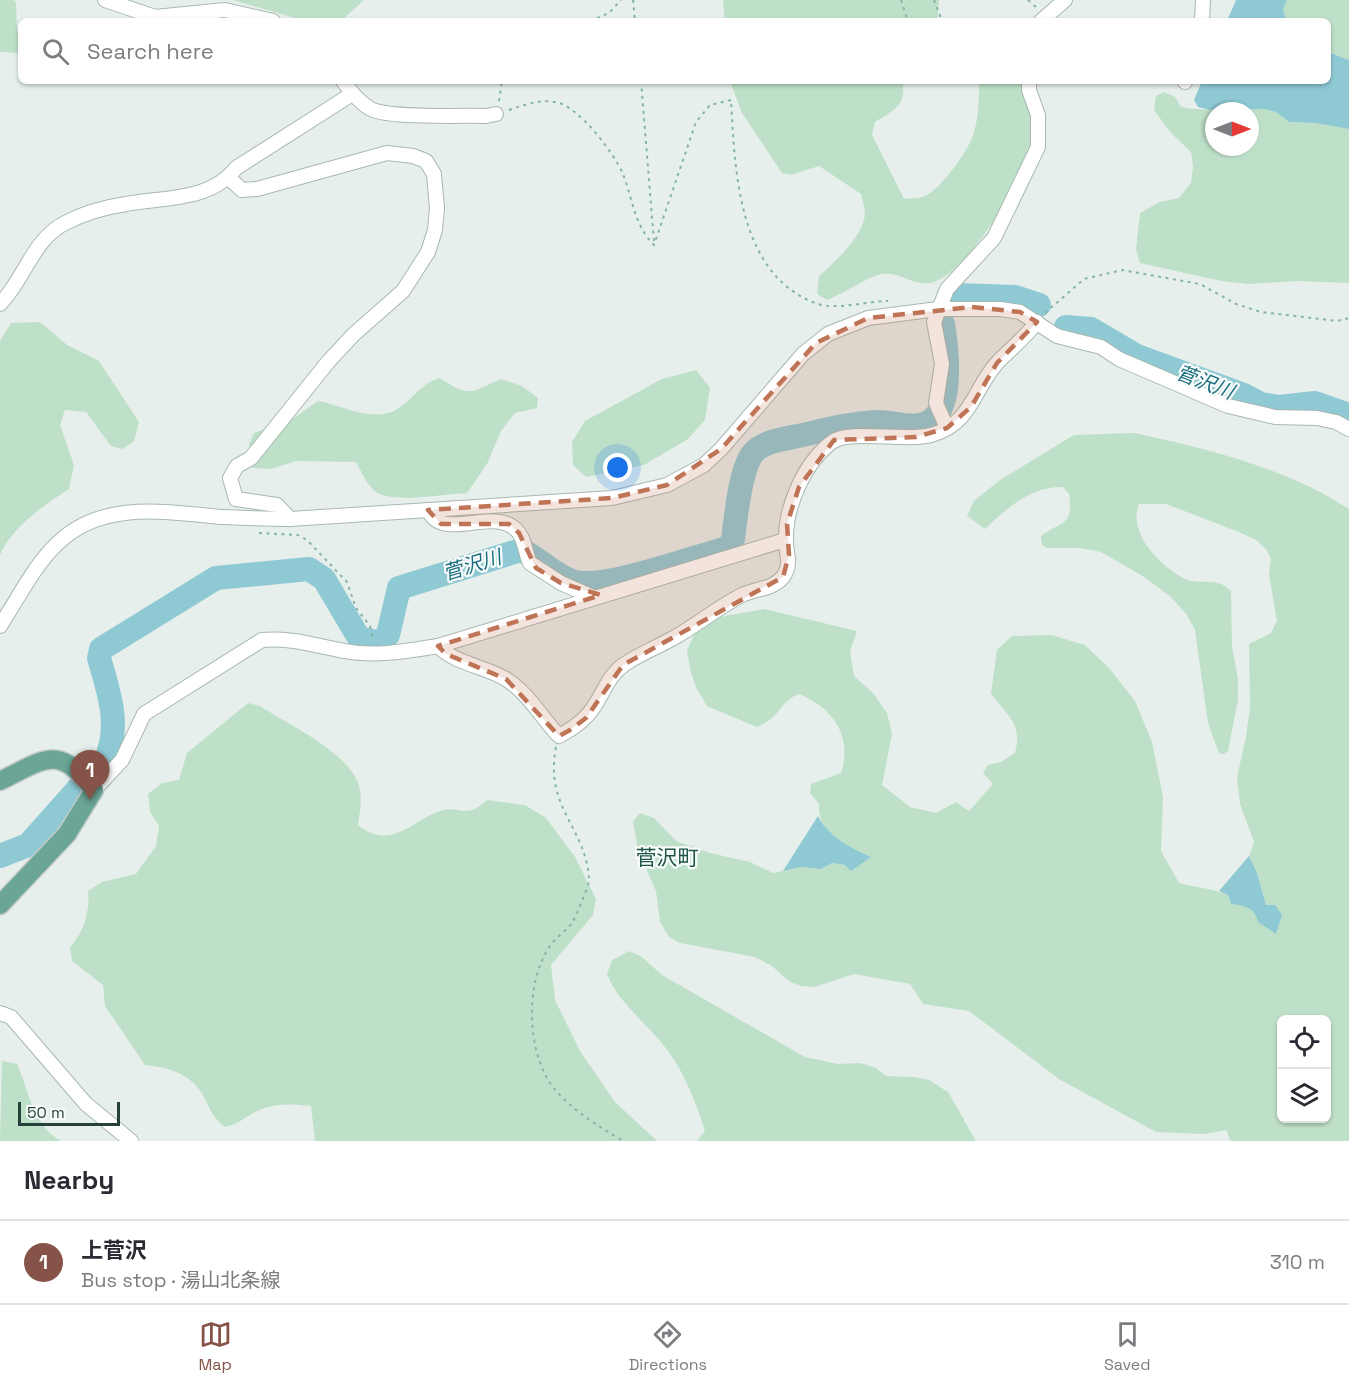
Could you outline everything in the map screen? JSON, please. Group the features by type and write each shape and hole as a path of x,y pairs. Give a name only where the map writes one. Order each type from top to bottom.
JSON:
{"main road":[{"path":"0,780 43,760 59,759 79,770 94,790 68,834 0,905"}],"street":[{"path":"105,0 155,17 225,10 260,18"},
{"path":"1044,18 1065,0"},
{"path":"1202,18 1203,0"},
{"path":"345,84 352,94 370,110 390,113 486,116 496,114"},
{"path":"945,423 936,403 942,364 934,322 938,309 955,278 994,238 1038,147 1038,114 1029,84"},
{"path":"0,304 46,236 65,223 101,209 193,196 229,178 236,168 352,94"},
{"path":"229,178 242,190 257,189 387,153 413,156 426,161 434,174 437,208 435,230 428,252 417,272 403,291 353,335 328,362 251,458 237,466 230,478 236,499 277,505 290,519"},
{"path":"0,626 58,542 85,525 114,514 140,510 250,519 290,519 612,498 667,485 704,465 721,449 803,354 828,334 868,318 938,309 1000,309 1020,312 1057,336 1101,347 1119,359 1228,406 1275,417 1317,418 1336,422 1349,429"},
{"path":"438,645 446,654 506,679 518,688 559,736 586,718 607,681 623,665 678,636 744,594 771,587 783,577 788,566 789,555 785,540 787,524 799,487 821,453 834,440 846,437 931,435 945,423 971,407 997,363 1025,338 1038,322"},
{"path":"428,510 433,520 441,524 496,521 509,524 519,533 536,568 561,583 593,597"},
{"path":"94,790 122,760 144,714 262,640 276,638 347,652 373,653 395,653 438,645 785,540"},
{"path":"0,1013 11,1017 86,1104 131,1141"}],"path":[{"path":"597,18 609,13 621,0"},
{"path":"633,0 635,18"},
{"path":"901,0 908,18"},
{"path":"934,0 941,18"},
{"path":"501,84 496,114 535,102 556,102 571,108 613,153 623,175 642,234 654,245"},
{"path":"641,84 654,245"},
{"path":"654,245 696,122 710,105 731,100 740,194 750,232 777,278 815,303 831,306 894,301"},
{"path":"1038,322 1054,302 1084,279 1122,270 1200,284 1236,304 1261,312 1337,321 1349,318"},
{"path":"250,519 254,529 261,534 298,535 307,540 347,582 356,608 370,626 373,636"},
{"path":"559,736 552,767 554,784 564,813 586,853 589,884 574,921 550,946 537,975 533,1006 534,1035 538,1056 548,1081 557,1092 578,1111 623,1141"}],"highlighted area":[{"path":"972,307 1020,312 1037,322 997,363 971,407 947,428 916,437 834,440 799,487 787,524 789,555 783,577 623,665 586,718 570,730 559,736 506,679 446,654 438,646 601,595 561,583 536,568 519,533 509,524 441,524 428,510 612,498 667,485 721,449 816,343 868,318"}],"green space":[{"path":"0,0 14,0 18,53 0,52"},
{"path":"232,0 364,0 344,18 295,18"},
{"path":"723,0 939,0 937,18 725,18"},
{"path":"1287,0 1349,0 1349,60 1331,53 1331,18 1285,18 1283,9"},
{"path":"731,84 902,84 901,102 893,111 875,122 872,135 904,199 922,197 933,191 961,157 976,126 979,84 1030,84 1034,133 1025,165 1004,205 975,247 944,277 924,283 881,274 827,300 817,294 819,276 847,248 860,231 865,214 861,194 819,166 791,175 782,173 742,113"},
{"path":"1164,92 1175,97 1181,107 1205,110 1205,156 1259,156 1259,109 1276,112 1289,122 1315,123 1349,129 1349,283 1296,281 1248,284 1221,281 1140,263 1136,249 1140,213 1160,202 1179,198 1191,183 1193,166 1191,152 1170,132 1154,110 1156,96"},
{"path":"40,322 67,345 99,361 139,422 134,441 123,449 111,446 86,412 65,410 60,425 74,465 69,489 20,526 0,555 0,341 11,323"},
{"path":"696,370 710,388 705,420 688,439 644,465 586,477 573,465 572,442 585,421 662,379"},
{"path":"439,378 464,391 476,390 501,379 522,386 538,398 537,408 515,413 501,431 487,464 467,493 409,498 386,496 371,487 356,462 296,461 271,469 252,468 249,444 254,433 294,418 318,401 359,412 380,414 399,408 422,387"},
{"path":"1134,433 1245,461 1324,494 1349,509 1349,1141 1231,1141 1226,1130 1204,1134 1156,1132 1059,1079 969,1011 923,1004 910,984 854,974 814,987 801,986 790,982 772,966 755,957 680,943 669,937 660,922 656,891 638,850 633,821 640,813 654,818 676,841 710,853 750,862 773,873 800,867 821,869 832,863 845,865 870,857 843,843 828,830 819,814 819,804 810,793 811,784 841,773 844,760 842,735 830,715 822,707 799,694 787,701 771,719 757,727 707,706 696,687 687,650 694,635 719,617 764,609 857,631 850,651 854,676 873,693 887,713 892,734 882,785 910,807 936,813 956,802 969,811 993,784 983,773 988,765 1001,762 1015,753 1017,734 1015,727 991,693 997,650 1012,636 1051,635 1085,645 1109,668 1135,701 1152,742 1163,797 1161,851 1179,883 1223,893 1228,895 1231,904 1247,906 1256,913 1266,905 1257,873 1249,856 1254,842 1240,804 1237,777 1250,707 1249,644 1271,633 1277,621 1269,575 1271,559 1267,550 1256,540 1239,532 1166,504 1139,504 1138,526 1142,537 1156,557 1183,578 1196,582 1219,583 1231,591 1232,647 1238,679 1238,700 1228,751 1224,754 1219,753 1208,723 1195,630 1187,615 1170,596 1141,575 1101,552 1080,548 1047,548 1042,545 1041,536 1068,518 1069,494 1063,487 1040,490 1030,494 1002,513 985,529 967,516 974,501 1000,480 1074,435"},
{"path":"248,703 260,706 301,730 342,760 352,771 360,788 361,804 358,825 370,833 391,835 443,810 468,811 487,800 525,805 546,818 575,857 596,899 593,915 551,965 555,1000 580,1051 615,1102 657,1141 315,1141 311,1106 272,1106 225,1127 212,1113 202,1093 193,1082 167,1069 145,1065 105,1006 103,985 72,961 70,948 85,921 88,891 102,882 136,874 156,846 159,826 150,812 148,794 162,783 179,780 187,753"},
{"path":"629,951 642,957 662,975 805,1057 838,1064 860,1063 876,1068 886,1076 929,1080 948,1092 976,1141 697,1141 705,1131 680,1069 660,1041 618,995 607,974 612,960"},
{"path":"2,1061 17,1064 38,1117 44,1126 61,1141 0,1141"}],"water":[{"path":"1236,0 1287,0 1283,9 1285,18 1228,18"},
{"path":"1331,53 1349,60 1349,129 1315,123 1289,122 1276,112 1259,109 1259,102 1205,102 1205,109 1198,107 1194,100 1201,84 1331,84"},
{"path":"818,816 840,841 871,857 851,871 845,865 832,863 821,869 800,867 783,871"},
{"path":"1249,856 1257,873 1266,905 1275,905 1282,915 1276,934 1258,922 1252,910 1231,904 1228,895 1219,891"}],"waterway":[{"name":"菅沢川","path":"956,295 1015,297 1039,305"},
{"name":"菅沢川","path":"107,757 113,732 113,720 99,658 101,649 216,578 309,569 324,579 359,638 379,643 388,635 399,588 521,550 565,578 585,583 624,578 724,549 730,546 733,539 742,479 750,458 759,448 775,441 848,425 879,422 907,426 924,424 934,418 941,408 947,380 943,324"},
{"name":"菅沢川","path":"1066,327 1091,329 1137,356 1244,395 1261,404 1279,407 1315,403 1349,415"},
{"name":"菅沢川","path":"0,856 28,845 78,789"}],"place":[{"name":"上菅沢","path":"90,800"}],"district":[{"name":"菅沢町","path":"667,857"}]}
